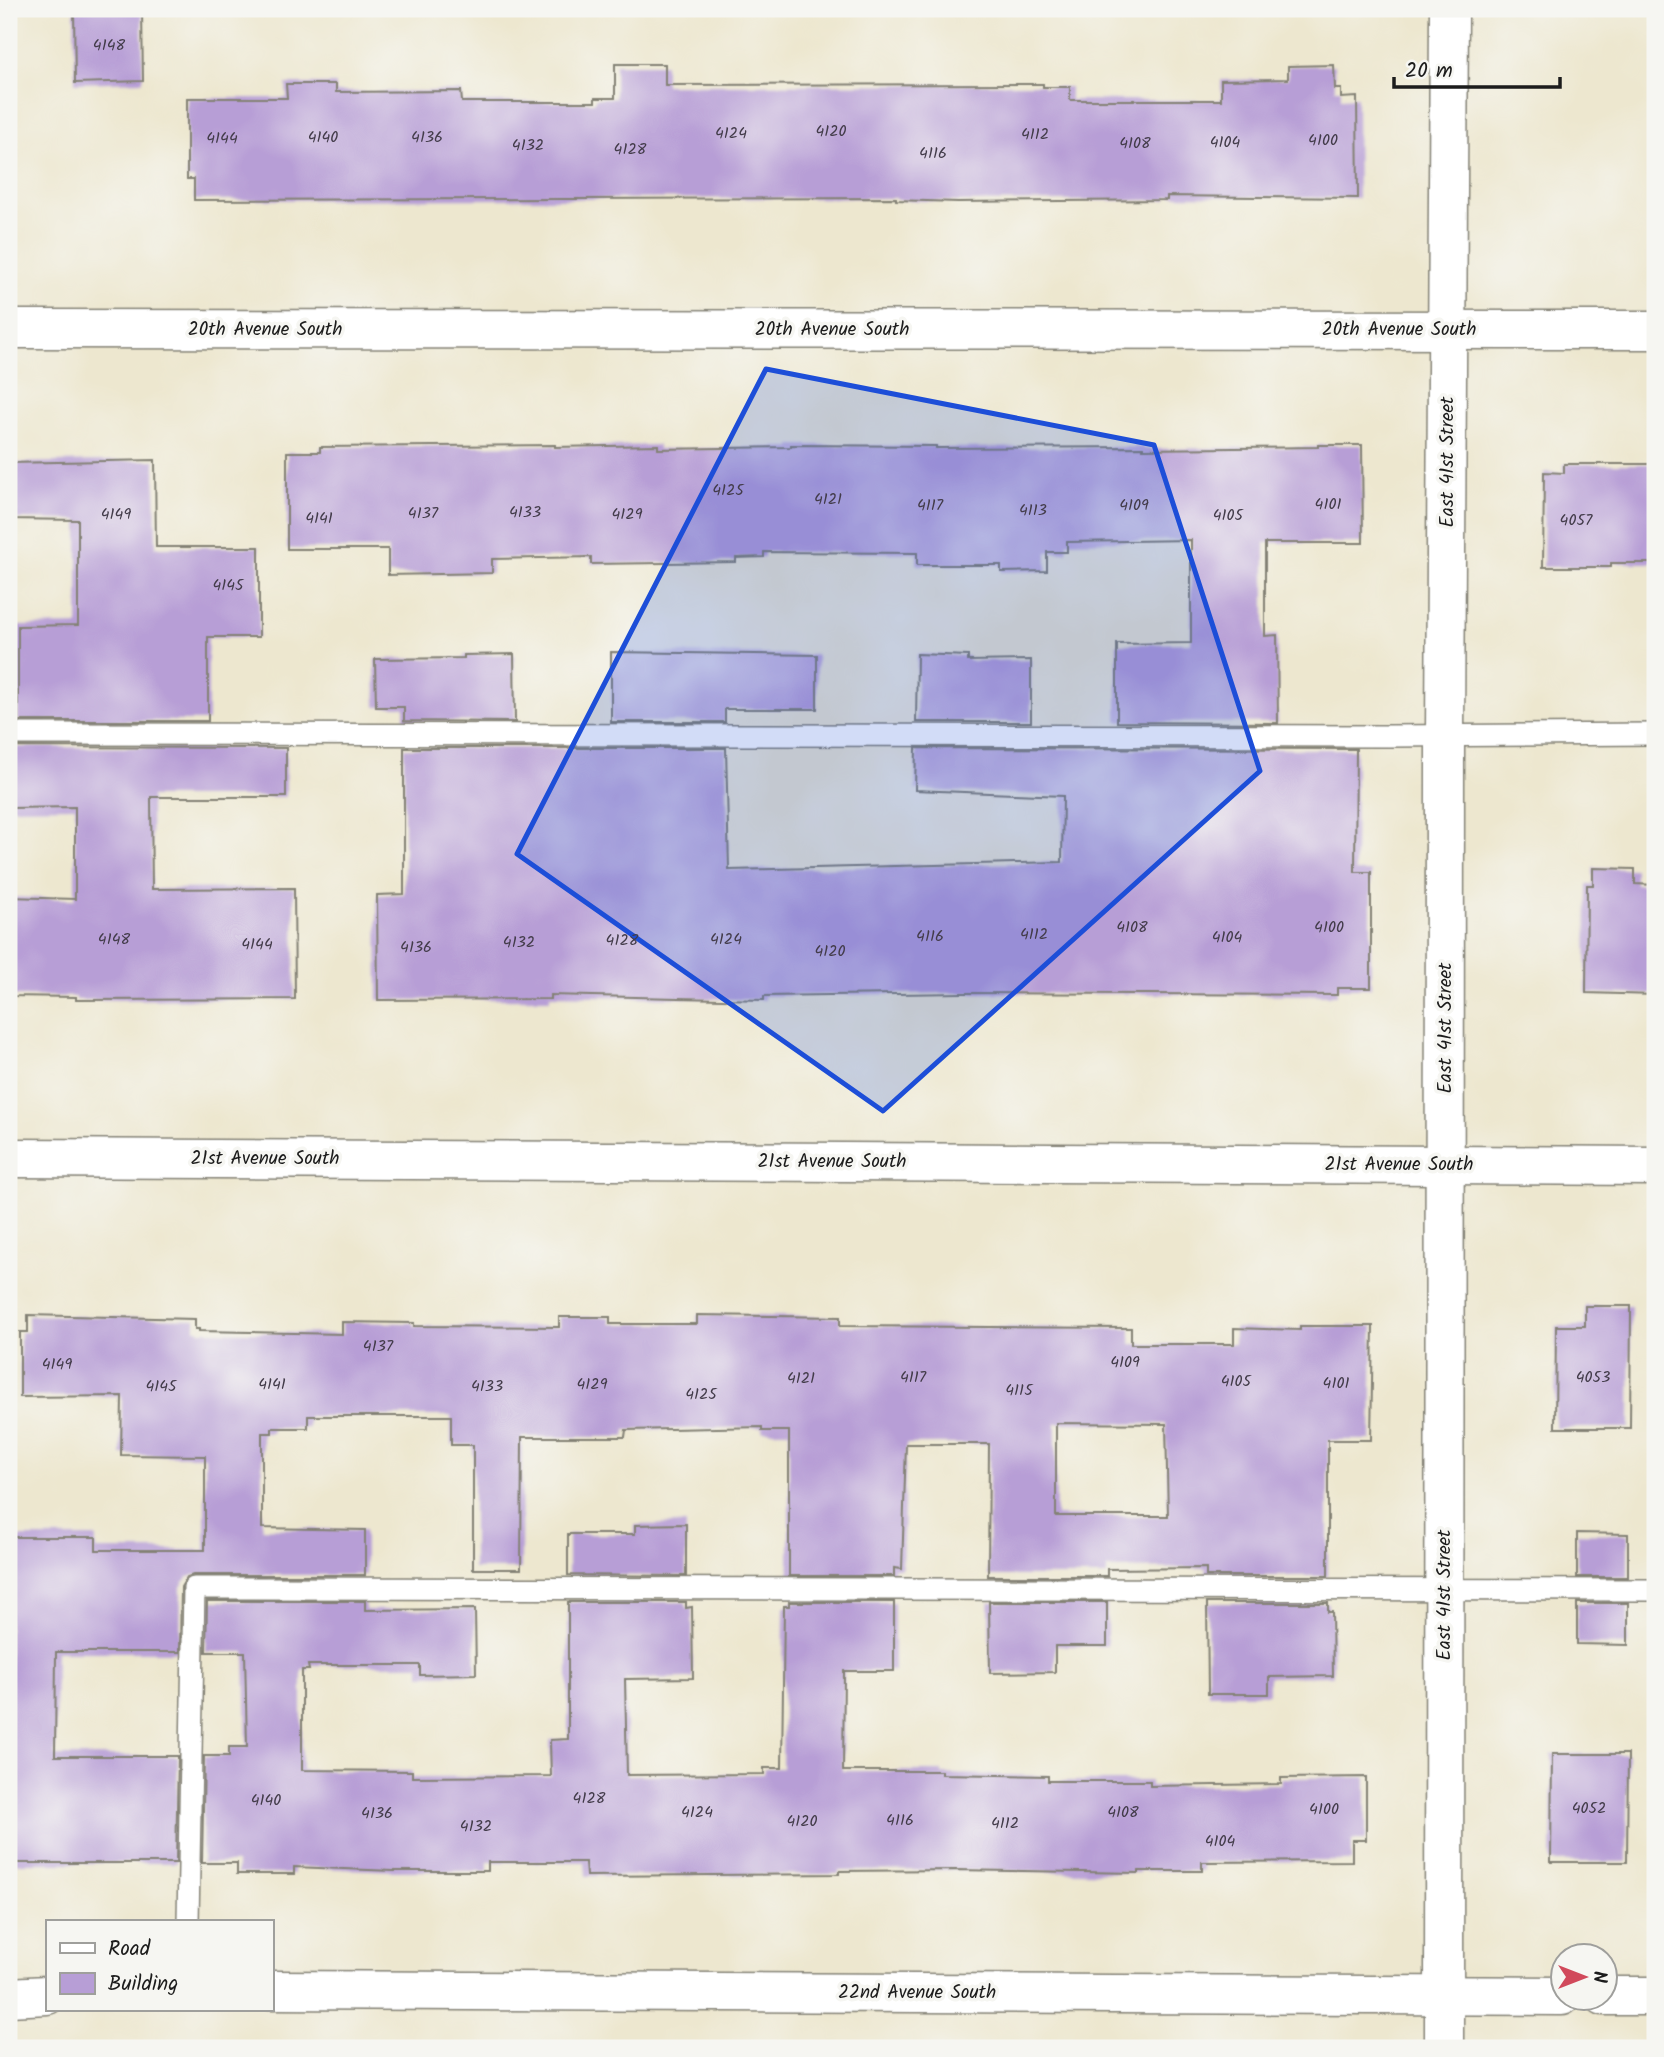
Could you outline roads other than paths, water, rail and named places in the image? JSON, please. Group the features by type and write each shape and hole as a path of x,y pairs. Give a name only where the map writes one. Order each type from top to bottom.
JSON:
{"street":[{"name":"East 41st Street","path":"1444,2048 1449,9"},
{"name":"20th Avenue South","path":"9,329 1655,330"},
{"name":"21st Avenue South","path":"9,1158 1655,1166"},
{"name":"22nd Avenue South","path":"273,1990 1548,1996"},
{"path":"9,1997 46,1995"},
{"path":"1618,1996 1655,1996"}],"lane":[{"path":"9,734 1655,734"},
{"path":"188,1920 194,1588 1655,1590"}]}
